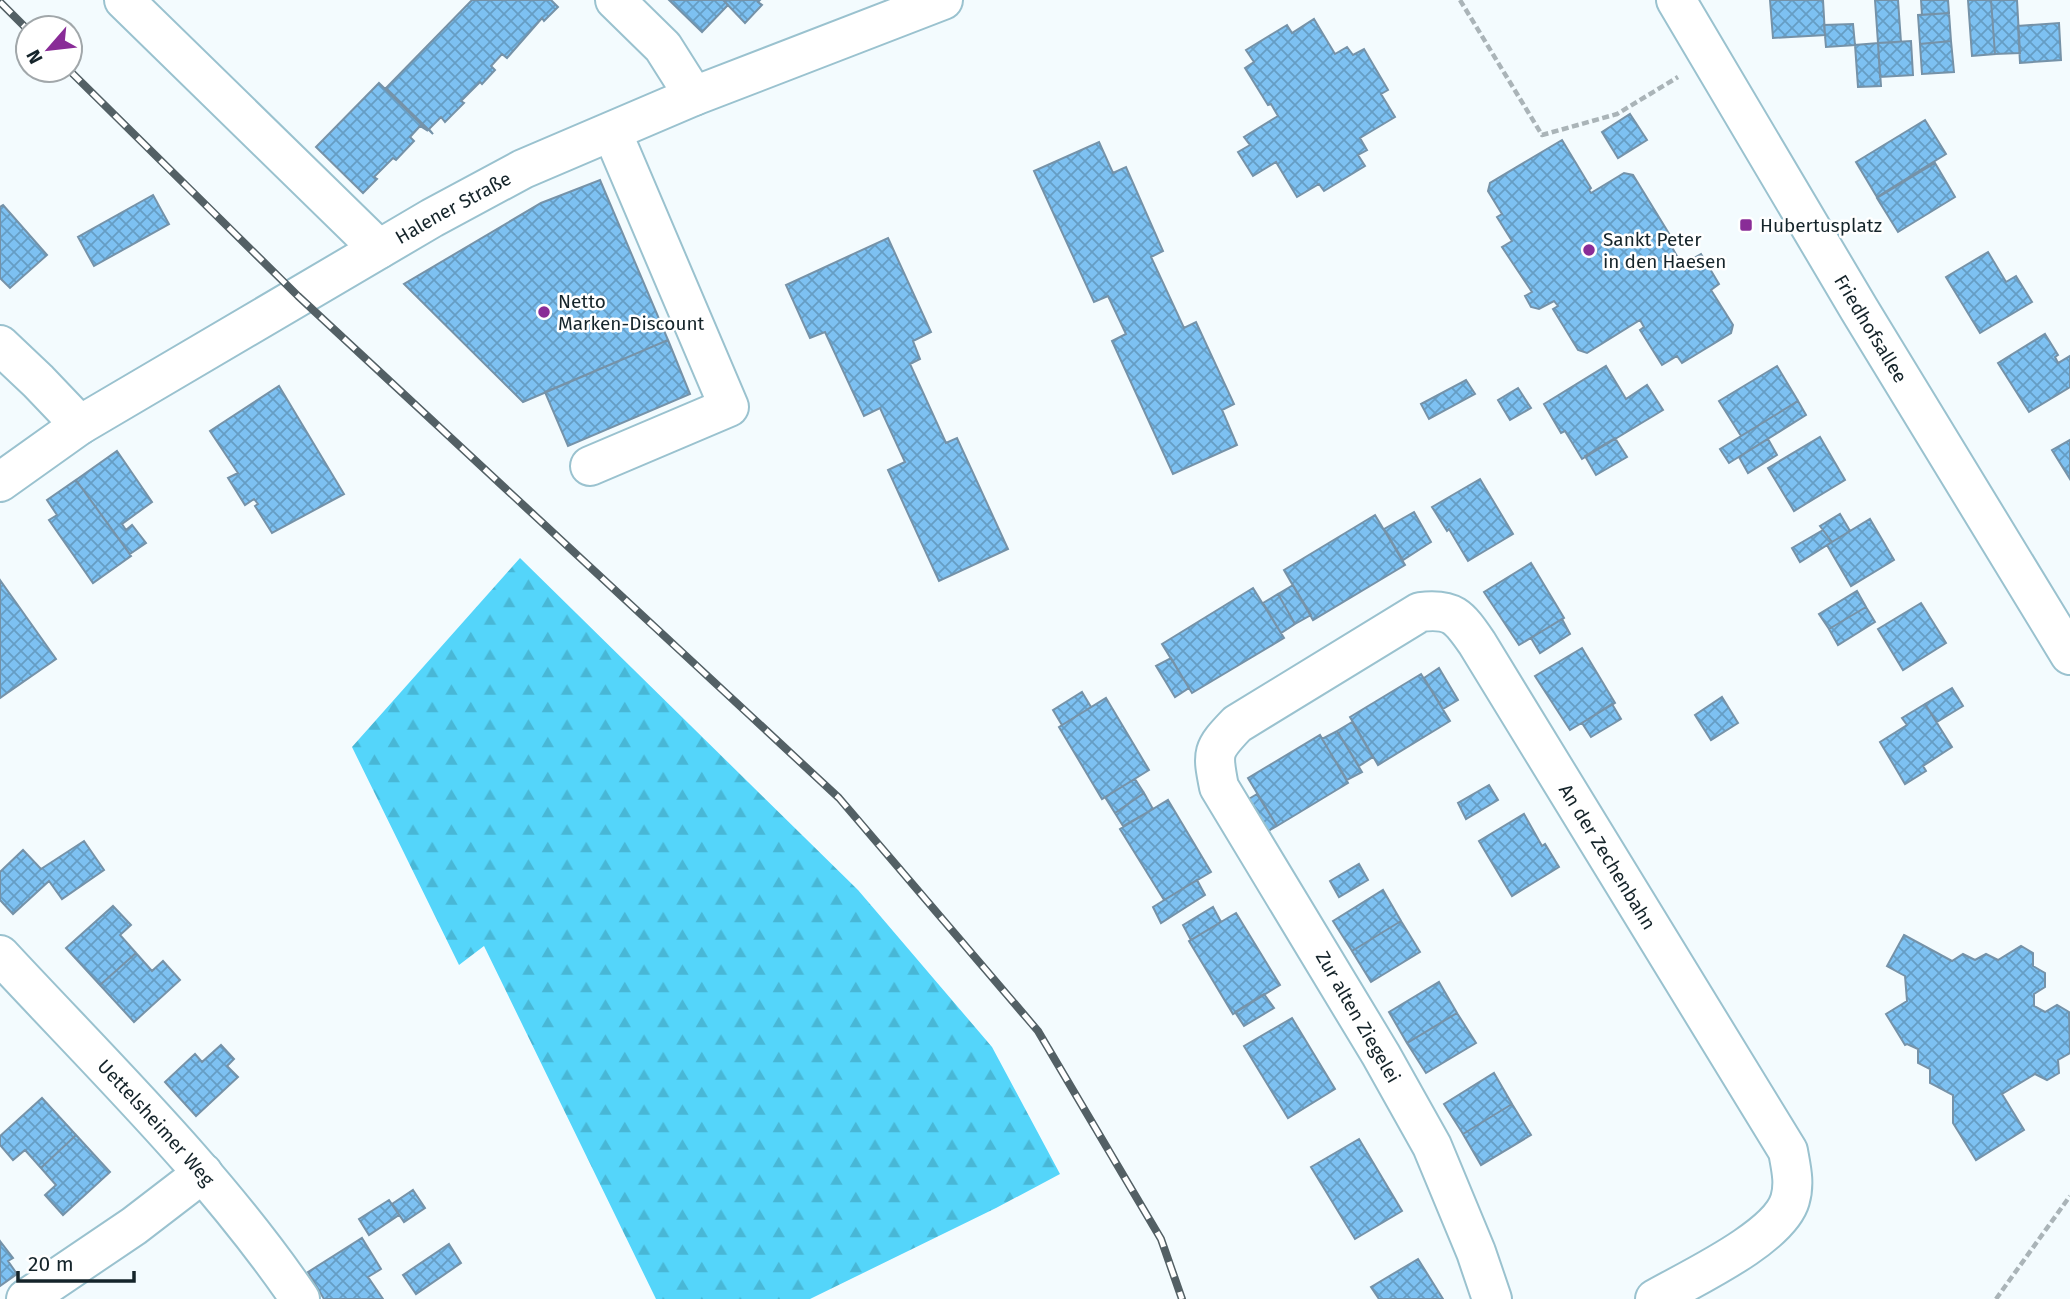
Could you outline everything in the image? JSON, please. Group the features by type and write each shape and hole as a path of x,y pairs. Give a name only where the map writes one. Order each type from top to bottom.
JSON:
{"street":[{"path":"124,0 379,249"},
{"path":"615,0 663,47 694,96"},
{"name":"Halener Straße","path":"0,482 80,425 379,249 523,169 694,96 943,0"},
{"name":"Friedhofsallee","path":"1676,0 1859,309 2070,655"},
{"path":"590,466 729,407 612,132"},
{"path":"0,345 80,425"},
{"name":"An der Zechenbahn","path":"1217,744 1237,724 1420,611 1442,609 1464,623 1788,1151 1793,1177 1790,1202 1775,1225 1753,1242 1655,1299"},
{"name":"Zur alten Ziegelei","path":"1217,744 1214,760 1219,787 1374,1044 1432,1146 1476,1252 1492,1299"},
{"name":"Uettelsheimer Weg","path":"0,955 203,1173 267,1250 300,1299"},
{"path":"26,1299 134,1226 203,1173"}],"path":[{"path":"1460,0 1542,135 1617,114 1710,57"},
{"path":"1996,1299 2070,1196"}],"green space":[{"path":"520,558 858,890 992,1047 1060,1174 810,1299 656,1299 484,946 459,965 352,747"}],"building":[{"path":"472,0 551,0 558,7 544,21 542,18 507,58 502,54 491,66 495,70 461,101 464,103 445,122 441,117 429,129 433,134 386,88"},
{"path":"669,0 723,0 728,5 702,32"},
{"path":"723,0 760,0 758,2 762,5 745,23"},
{"path":"1770,0 1823,0 1825,35 1773,38"},
{"path":"1875,0 1898,0 1901,42 1878,43"},
{"path":"1921,0 1948,0 1949,13 1922,15"},
{"path":"1968,0 1991,0 1995,54 1972,56"},
{"path":"1991,0 2017,0 2020,53 1995,54"},
{"path":"1949,13 1951,41 1920,44 1918,15"},
{"path":"1314,19 1335,54 1347,47 1353,55 1364,49 1388,90 1381,94 1395,117 1360,138 1367,150 1358,155 1365,166 1324,191 1319,184 1297,197 1276,162 1253,176 1238,152 1250,145 1244,137 1278,116 1245,68 1254,62 1246,50 1287,25 1292,33"},
{"path":"2059,23 2061,60 2020,63 2018,26"},
{"path":"1853,24 1855,45 1826,47 1824,25"},
{"path":"1911,41 1913,75 1880,77 1878,43"},
{"path":"1951,41 1954,72 1922,74 1920,44"},
{"path":"1878,43 1881,86 1858,87 1855,45"},
{"path":"379,83 428,131 420,126 410,137 414,141 374,177 377,179 363,193 316,147"},
{"path":"1630,114 1647,140 1618,158 1602,132"},
{"path":"1925,120 1946,154 1877,197 1856,162"},
{"name":"Sankt Peter in den Haesen","path":"1562,140 1591,188 1591,193 1624,173 1633,175 1673,240 1669,242 1682,265 1701,254 1719,284 1711,290 1733,325 1731,333 1682,363 1677,356 1662,365 1640,330 1644,327 1640,320 1587,353 1578,350 1553,309 1558,306 1554,301 1539,309 1531,307 1525,296 1532,292 1502,247 1512,241 1497,217 1502,214 1488,191 1490,183"},
{"path":"1099,142 1113,173 1126,167 1163,251 1151,257 1184,328 1196,322 1234,404 1222,410 1237,445 1173,474 1112,341 1126,334 1108,296 1094,302 1034,171"},
{"path":"1935,163 1955,197 1898,232 1877,198"},
{"name":"Netto Marken-Discount","path":"600,180 668,340 523,402 404,284 541,203"},
{"path":"153,195 169,224 94,266 78,237"},
{"path":"3,205 47,255 10,288 0,278 0,207"},
{"path":"888,238 931,332 913,341 920,359 910,364 946,443 957,438 1008,549 939,581 888,470 905,462 880,408 864,416 825,332 810,338 786,285"},
{"path":"1988,252 2006,282 2016,276 2032,302 1980,333 1946,277"},
{"path":"2045,334 2058,355 2055,357 2058,363 2070,356 2070,387 2029,412 1998,363"},
{"path":"668,340 690,394 568,446 545,392"},
{"path":"1606,366 1626,399 1647,385 1663,410 1582,459 1565,431 1561,433 1544,404"},
{"path":"1777,366 1798,401 1741,436 1719,401"},
{"path":"1466,380 1475,394 1429,419 1421,404"},
{"path":"279,386 344,494 272,533 255,506 258,504 254,499 245,505 228,478 238,473 210,431"},
{"path":"1518,388 1531,408 1510,420 1498,400"},
{"path":"1798,401 1806,415 1729,463 1720,449"},
{"path":"1820,437 1845,480 1794,511 1768,468"},
{"path":"1615,438 1627,457 1596,475 1585,456"},
{"path":"1768,439 1777,455 1748,473 1739,457"},
{"path":"2070,440 2070,479 2052,450"},
{"path":"117,451 152,502 122,524 126,530 132,525 146,543 130,554 76,480"},
{"path":"1480,479 1513,534 1468,561 1432,507"},
{"path":"76,480 131,556 93,583 49,520 57,515 47,500"},
{"path":"1414,512 1431,542 1403,560 1384,529"},
{"path":"1840,514 1850,531 1832,542 1820,526"},
{"path":"1375,515 1405,565 1313,620 1284,570"},
{"path":"1870,519 1894,560 1851,586 1827,545"},
{"path":"1823,530 1832,542 1800,562 1792,548"},
{"path":"1531,563 1564,618 1519,645 1484,592"},
{"path":"0,580 56,659 0,698"},
{"path":"1293,585 1311,615 1295,624 1278,594"},
{"path":"1253,588 1284,638 1192,693 1162,644"},
{"path":"1857,591 1866,607 1829,629 1819,614"},
{"path":"1278,594 1295,624 1281,633 1263,603"},
{"path":"1921,603 1946,643 1903,670 1878,629"},
{"path":"1866,607 1875,622 1838,645 1829,629"},
{"path":"1562,619 1570,634 1540,653 1531,638"},
{"path":"1582,648 1615,703 1570,730 1535,676"},
{"path":"1171,658 1189,688 1175,697 1156,666"},
{"path":"1439,668 1458,700 1443,709 1424,678"},
{"path":"1421,674 1450,721 1378,765 1350,717"},
{"path":"1952,688 1963,706 1937,722 1925,704"},
{"path":"1082,692 1091,707 1062,725 1053,710"},
{"path":"1722,697 1738,723 1711,740 1695,715"},
{"path":"1106,698 1149,770 1102,799 1059,727"},
{"path":"1612,704 1621,719 1591,737 1582,723"},
{"path":"1925,704 1952,747 1923,766 1926,771 1905,784 1880,742 1907,725 1902,718"},
{"path":"1352,722 1373,757 1359,766 1337,731"},
{"path":"1337,731 1362,772 1347,780 1322,739"},
{"path":"1320,735 1348,783 1277,826 1248,778"},
{"path":"1135,779 1144,793 1115,813 1105,797"},
{"path":"1489,785 1498,800 1466,819 1458,803"},
{"path":"1144,793 1153,809 1123,826 1115,813"},
{"path":"1257,794 1277,826 1261,835 1242,803"},
{"path":"1168,800 1211,872 1164,900 1120,829"},
{"path":"1524,814 1542,846 1545,844 1559,867 1512,896 1479,841"},
{"path":"84,841 104,870 62,899 49,881 13,914 0,900 0,872 23,850 41,869"},
{"path":"1359,864 1368,880 1339,897 1330,881"},
{"path":"1197,880 1205,895 1161,923 1153,907"},
{"path":"1383,890 1401,921 1352,951 1333,921"},
{"path":"113,906 131,925 120,935 136,953 100,985 66,948"},
{"path":"1213,907 1221,922 1191,940 1183,925"},
{"path":"1236,913 1280,985 1233,1014 1189,941"},
{"path":"1401,921 1420,952 1371,982 1352,951"},
{"path":"1904,935 1952,961 1963,954 1975,960 1986,954 1998,960 2021,946 2033,953 2033,966 2045,973 2045,987 2034,994 2034,1006 2045,1012 2057,1005 2069,1012 2070,1053 2058,1060 2059,1073 2047,1080 2035,1074 2002,1094 2024,1130 1976,1160 1953,1123 1953,1095 1930,1083 1930,1069 1918,1063 1918,1049 1905,1045 1886,1014 1907,1001 1905,976 1887,966"},
{"path":"136,953 152,971 163,961 180,980 134,1022 100,985"},
{"path":"1439,982 1457,1013 1407,1043 1389,1012"},
{"path":"1264,994 1274,1008 1244,1026 1235,1012"},
{"path":"1457,1013 1476,1043 1426,1073 1407,1043"},
{"path":"1292,1018 1335,1089 1288,1118 1244,1046"},
{"path":"221,1045 234,1059 227,1066 238,1077 196,1116 165,1082 195,1054 202,1062"},
{"path":"1494,1073 1512,1104 1463,1134 1444,1104"},
{"path":"42,1098 76,1135 41,1168 25,1150 13,1160 0,1145 0,1136"},
{"path":"1512,1104 1531,1135 1481,1165 1463,1134"},
{"path":"76,1135 110,1172 63,1215 45,1195 56,1185 41,1168"},
{"path":"1359,1139 1402,1211 1355,1239 1311,1167"},
{"path":"413,1190 425,1208 404,1222 392,1204"},
{"path":"389,1200 399,1215 369,1235 359,1219"},
{"path":"362,1238 381,1269 368,1277 383,1299 324,1299 308,1272"},
{"path":"0,1241 13,1258 8,1261 17,1274 0,1286"},
{"path":"449,1244 461,1263 416,1294 403,1275"},
{"path":"1418,1259 1443,1299 1379,1299 1371,1287"}],"railway":[{"path":"0,2 14,16"},
{"path":"83,84 298,296 839,798 1038,1031 1161,1239 1182,1299"}],"place":[{"name":"Hubertusplatz","path":"1746,225"},
{"name":"Sankt Peter in den Haesen","path":"1589,250"},
{"name":"Netto Marken-Discount","path":"544,312"}]}
